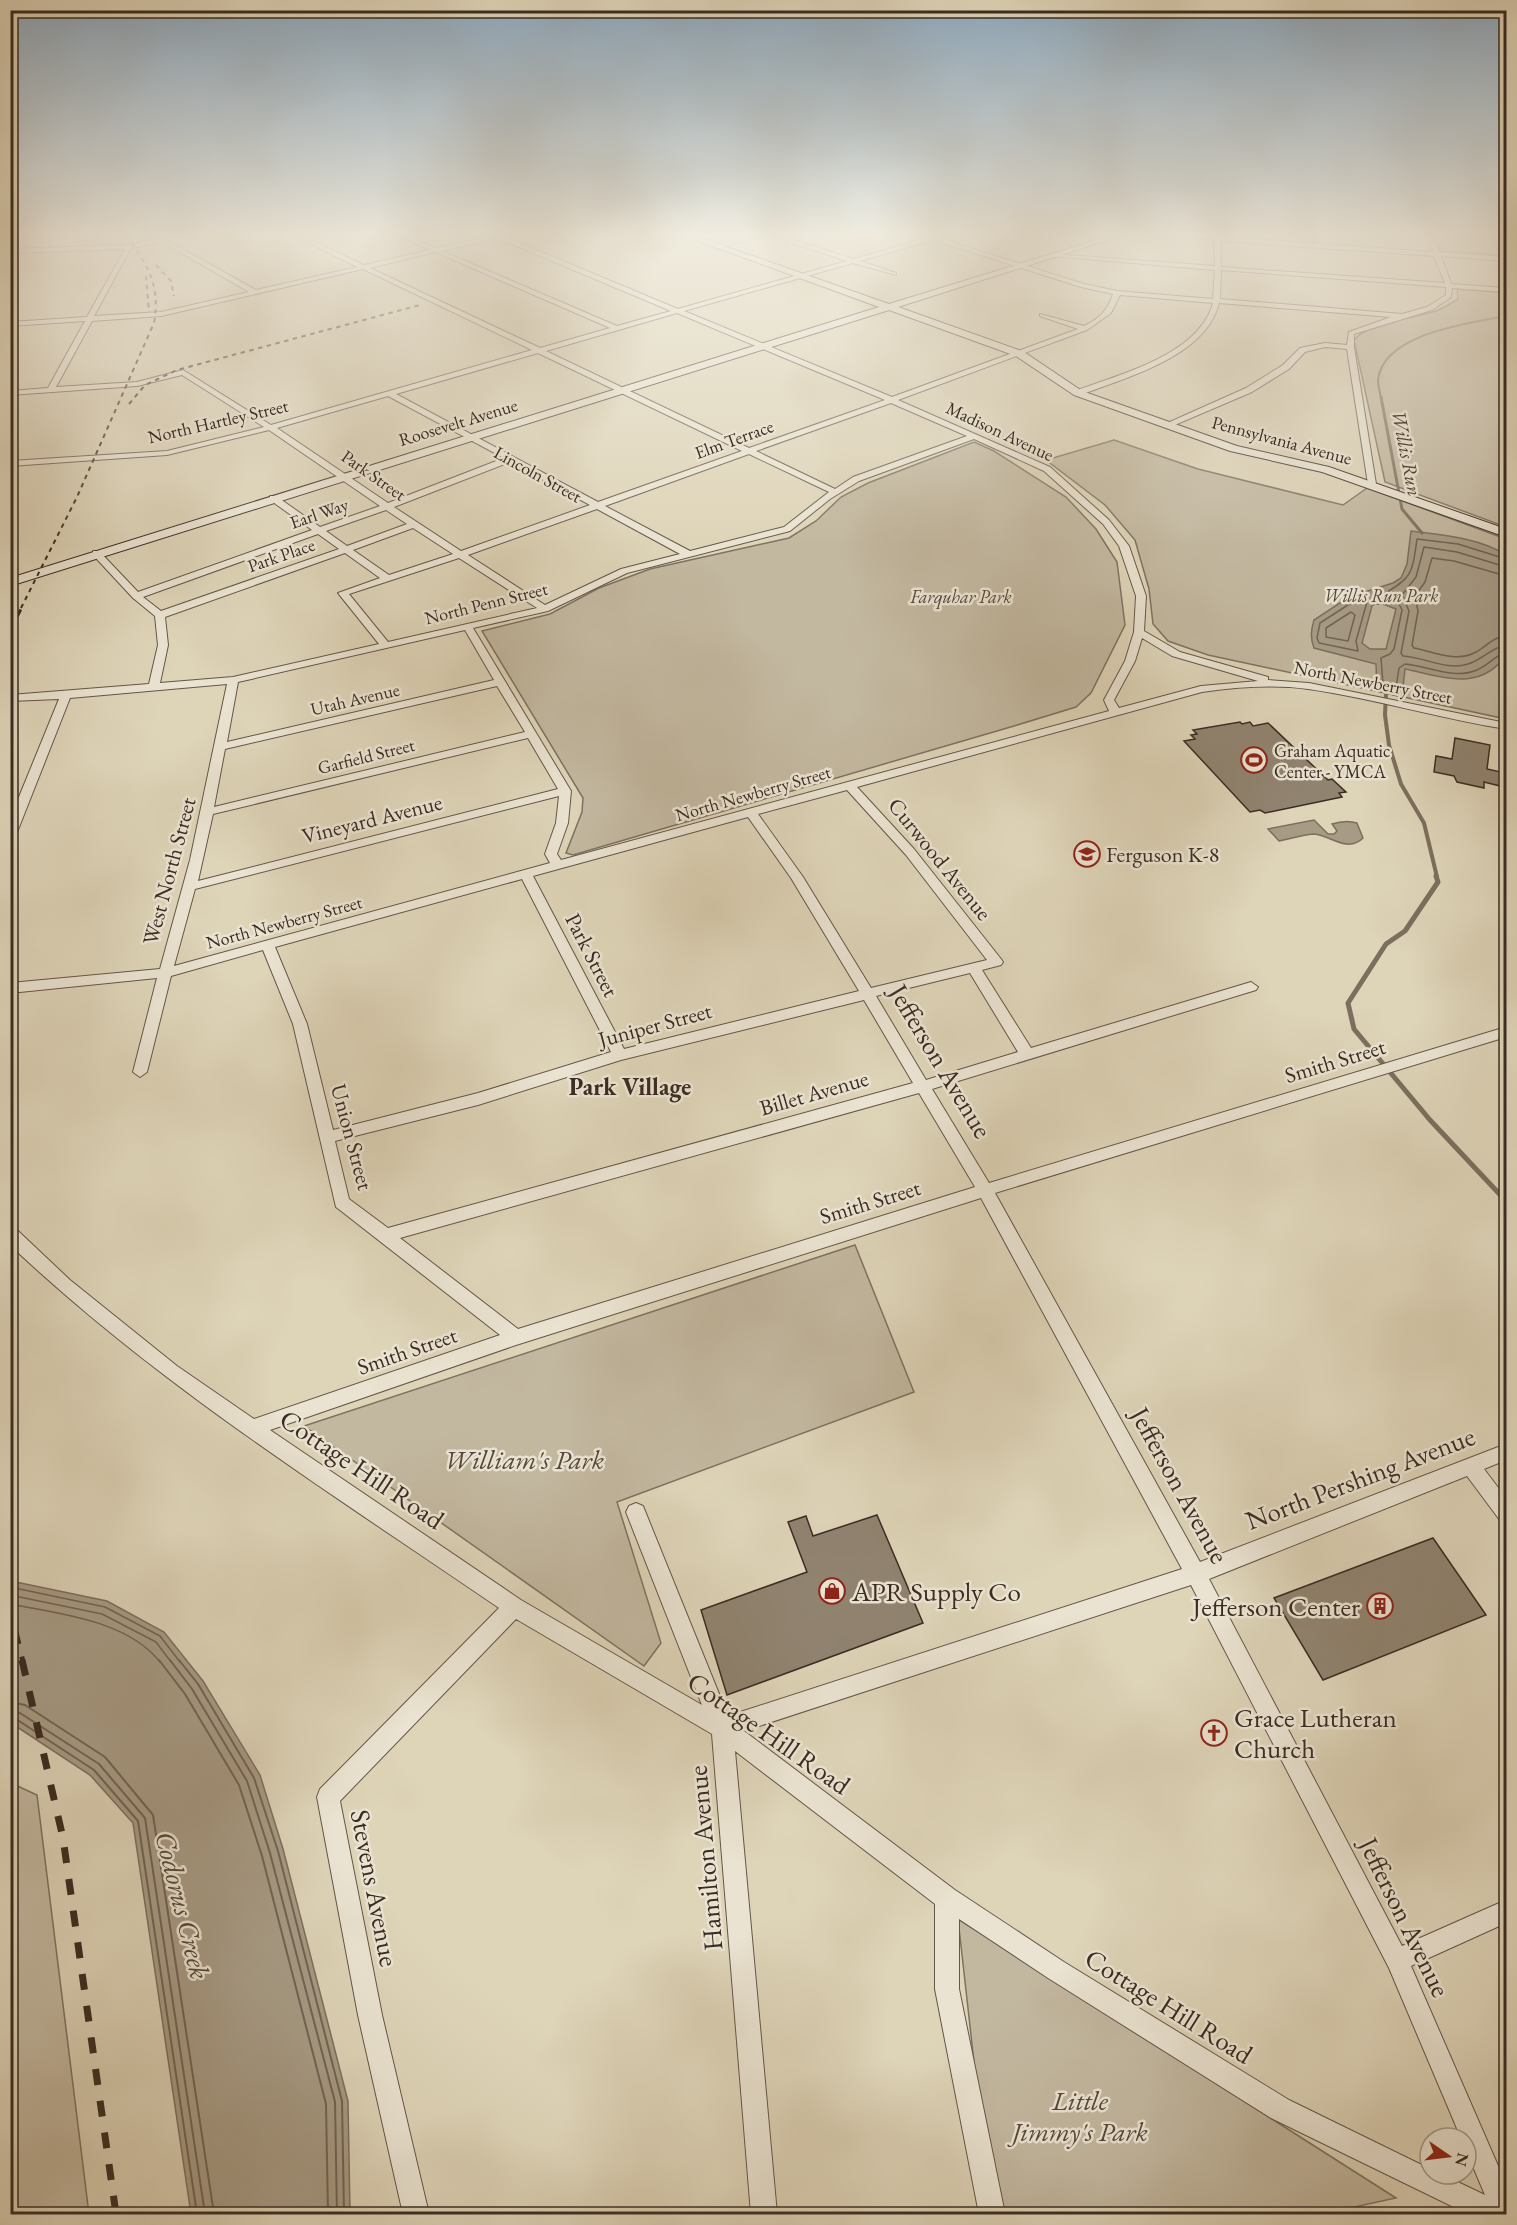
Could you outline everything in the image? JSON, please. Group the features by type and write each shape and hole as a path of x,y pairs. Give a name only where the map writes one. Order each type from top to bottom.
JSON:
{"main road":[{"name":"Roosevelt Avenue","path":"10,582 96,553 790,338"},
{"name":"Pennsylvania Avenue","path":"975,338 1020,354 1078,393 1234,449 1325,469 1378,486 1506,533"}],"street":[{"path":"10,393 50,391 80,338"},
{"path":"516,338 835,492"},
{"name":"North Hartley Street","path":"10,464 166,453 269,428 579,338"},
{"name":"Madison Avenue","path":"745,338 1047,469 1106,522 1124,546 1141,596 1139,633 1130,661 1109,700 1115,712"},
{"name":"Elm Terrace","path":"384,644 343,593 460,555 1062,338"},
{"path":"1078,393 1161,359 1184,347 1193,338"},
{"path":"1351,338 1350,347 1378,486"},
{"path":"1167,425 1249,390 1286,367 1303,350 1311,347 1350,347"},
{"name":"Park Street","path":"50,391 137,384 183,372 545,609"},
{"name":"Lincoln Street","path":"388,393 688,554"},
{"name":"North Penn Street","path":"10,698 233,680 545,609 617,573 788,529 835,492 856,479 975,436"},
{"name":"Earl Way","path":"136,596 388,506 512,458"},
{"path":"273,498 388,579"},
{"name":"Park Place","path":"160,615 414,525"},
{"path":"96,553 136,596 160,615 163,645 154,686"},
{"path":"467,626 565,791 566,813 561,832 551,854 557,865"},
{"path":"1139,633 1161,647 1192,659 1279,683"},
{"name":"West North Street","path":"140,1072 164,973 208,812 218,747 233,680"},
{"name":"Utah Avenue","path":"218,747 500,682"},
{"name":"North Newberry Street","path":"10,988 164,973 268,947 1115,712 1223,685 1279,683 1506,726"},
{"path":"10,835 66,695"},
{"name":"Garfield Street","path":"208,812 531,734"},
{"name":"Curwood Avenue","path":"849,785 910,852 996,962"},
{"name":"Vineyard Avenue","path":"189,887 565,791"},
{"name":"Jefferson Avenue","path":"751,812 797,877 985,1190 1196,1574 1397,1960 1506,2213"},
{"name":"Park Street","path":"526,874 566,947 620,1055"},
{"name":"Union Street","path":"268,947 300,1024 342,1202 516,1337"},
{"name":"Juniper Street","path":"327,1137 478,1099 620,1055 996,962"},
{"path":"973,967 1027,1054"},
{"name":"Billet Avenue","path":"387,1235 923,1086 1251,987"},
{"name":"Smith Street","path":"251,1428 516,1337 985,1190 1506,1032"},
{"name":"Cottage Hill Road","path":"10,1234 64,1285 171,1372 514,1607 722,1728 946,1898 1056,1970 1280,2109 1495,2214"},
{"name":"North Pershing Avenue","path":"722,1728 1196,1574 1506,1452"},
{"path":"1470,1466 1506,1513"},
{"name":"Hamilton Avenue","path":"636,1512 722,1728 764,2214"},
{"name":"Stevens Avenue","path":"416,2214 370,2015 328,1797 514,1607"},
{"path":"946,1898 947,1989 992,2214"},
{"path":"1397,1960 1506,1911"}],"green space":[{"path":"1357,338 1506,338 1506,527 1385,482 1354,340"},
{"name":"Willis Run Park","path":"1114,440 1198,469 1343,505 1367,488 1506,539 1506,719 1208,655 1168,641 1153,624 1149,589 1135,540 1105,505 1046,460"},
{"name":"Farquhar Park","path":"974,442 994,451 1066,497 1096,529 1117,562 1125,625 1091,693 1076,707 1014,726 573,855 566,853 582,812 583,798 482,631 550,614 599,588 650,569 789,538 816,521 841,497 868,483"},
{"name":"William's Park","path":"855,1245 914,1392 617,1502 661,1643 644,1666 304,1426"},
{"path":"11,1783 37,1795 89,2214 11,2214"},
{"name":"Little Jimmy's Park","path":"958,1919 1396,2198 1322,2214 991,2214"}],"water":[{"path":"1411,531 1473,541 1506,555 1504,617 1506,655 1496,667 1472,678 1459,679 1405,669 1402,697 1377,691 1376,664 1314,648 1311,634 1314,620 1349,597 1393,583 1401,578 1407,564","holes":["1383,604 1396,609 1386,649 1370,649 1362,643 1372,606"]},
{"path":"1314,820 1328,834 1334,834 1337,831 1332,824 1344,821 1357,823 1363,838 1351,844 1344,844 1313,834 1279,841 1268,829"},
{"name":"Codorus Creek","path":"11,1581 107,1601 164,1632 203,1681 260,1775 283,1849 348,2101 350,2214 191,2214 133,1823 90,1775 11,1723"}],"building":[{"name":"Graham Aquatic Center - YMCA","path":"1240,722 1242,724 1250,722 1253,726 1268,723 1328,780 1332,779 1346,792 1339,793 1342,797 1265,813 1260,810 1250,812 1184,741 1195,739 1191,735 1197,734 1193,730"},
{"path":"1455,738 1490,745 1487,769 1501,772 1500,786 1484,782 1484,788 1457,782 1454,776 1434,772 1436,756 1452,759"},
{"name":"APR Supply Co","path":"877,1515 923,1623 727,1695 701,1610 807,1572 788,1522 806,1516 813,1536"},
{"name":"Jefferson Center","path":"1433,1538 1486,1615 1323,1680 1274,1598"}],"waterway":[{"name":"Willis Run","path":"1381,398 1378,380 1384,364 1395,351 1419,338"},
{"name":"Willis Run","path":"1381,397 1402,509 1422,533"},
{"path":"1386,693 1385,715 1389,745 1401,784 1424,823 1437,877"},
{"path":"1436,876 1438,882 1405,931 1386,944 1348,1003 1354,1029 1430,1120 1506,1201"}],"railway":[{"path":"21,608 77,497 147,338"},
{"path":"129,404 145,385 177,370 297,338"},
{"path":"10,631 22,607"},
{"path":"10,1606 23,1662"},
{"path":"22,1660 63,1838 116,2214"}],"place":[{"name":"Graham Aquatic Center - YMCA","path":"1254,760"},
{"name":"Ferguson K-8","path":"1087,854"},
{"name":"APR Supply Co","path":"832,1591"},
{"name":"Jefferson Center","path":"1380,1606"},
{"name":"Grace Lutheran Church","path":"1214,1733"}],"district":[{"name":"Park Village","path":"630,1086"}]}
